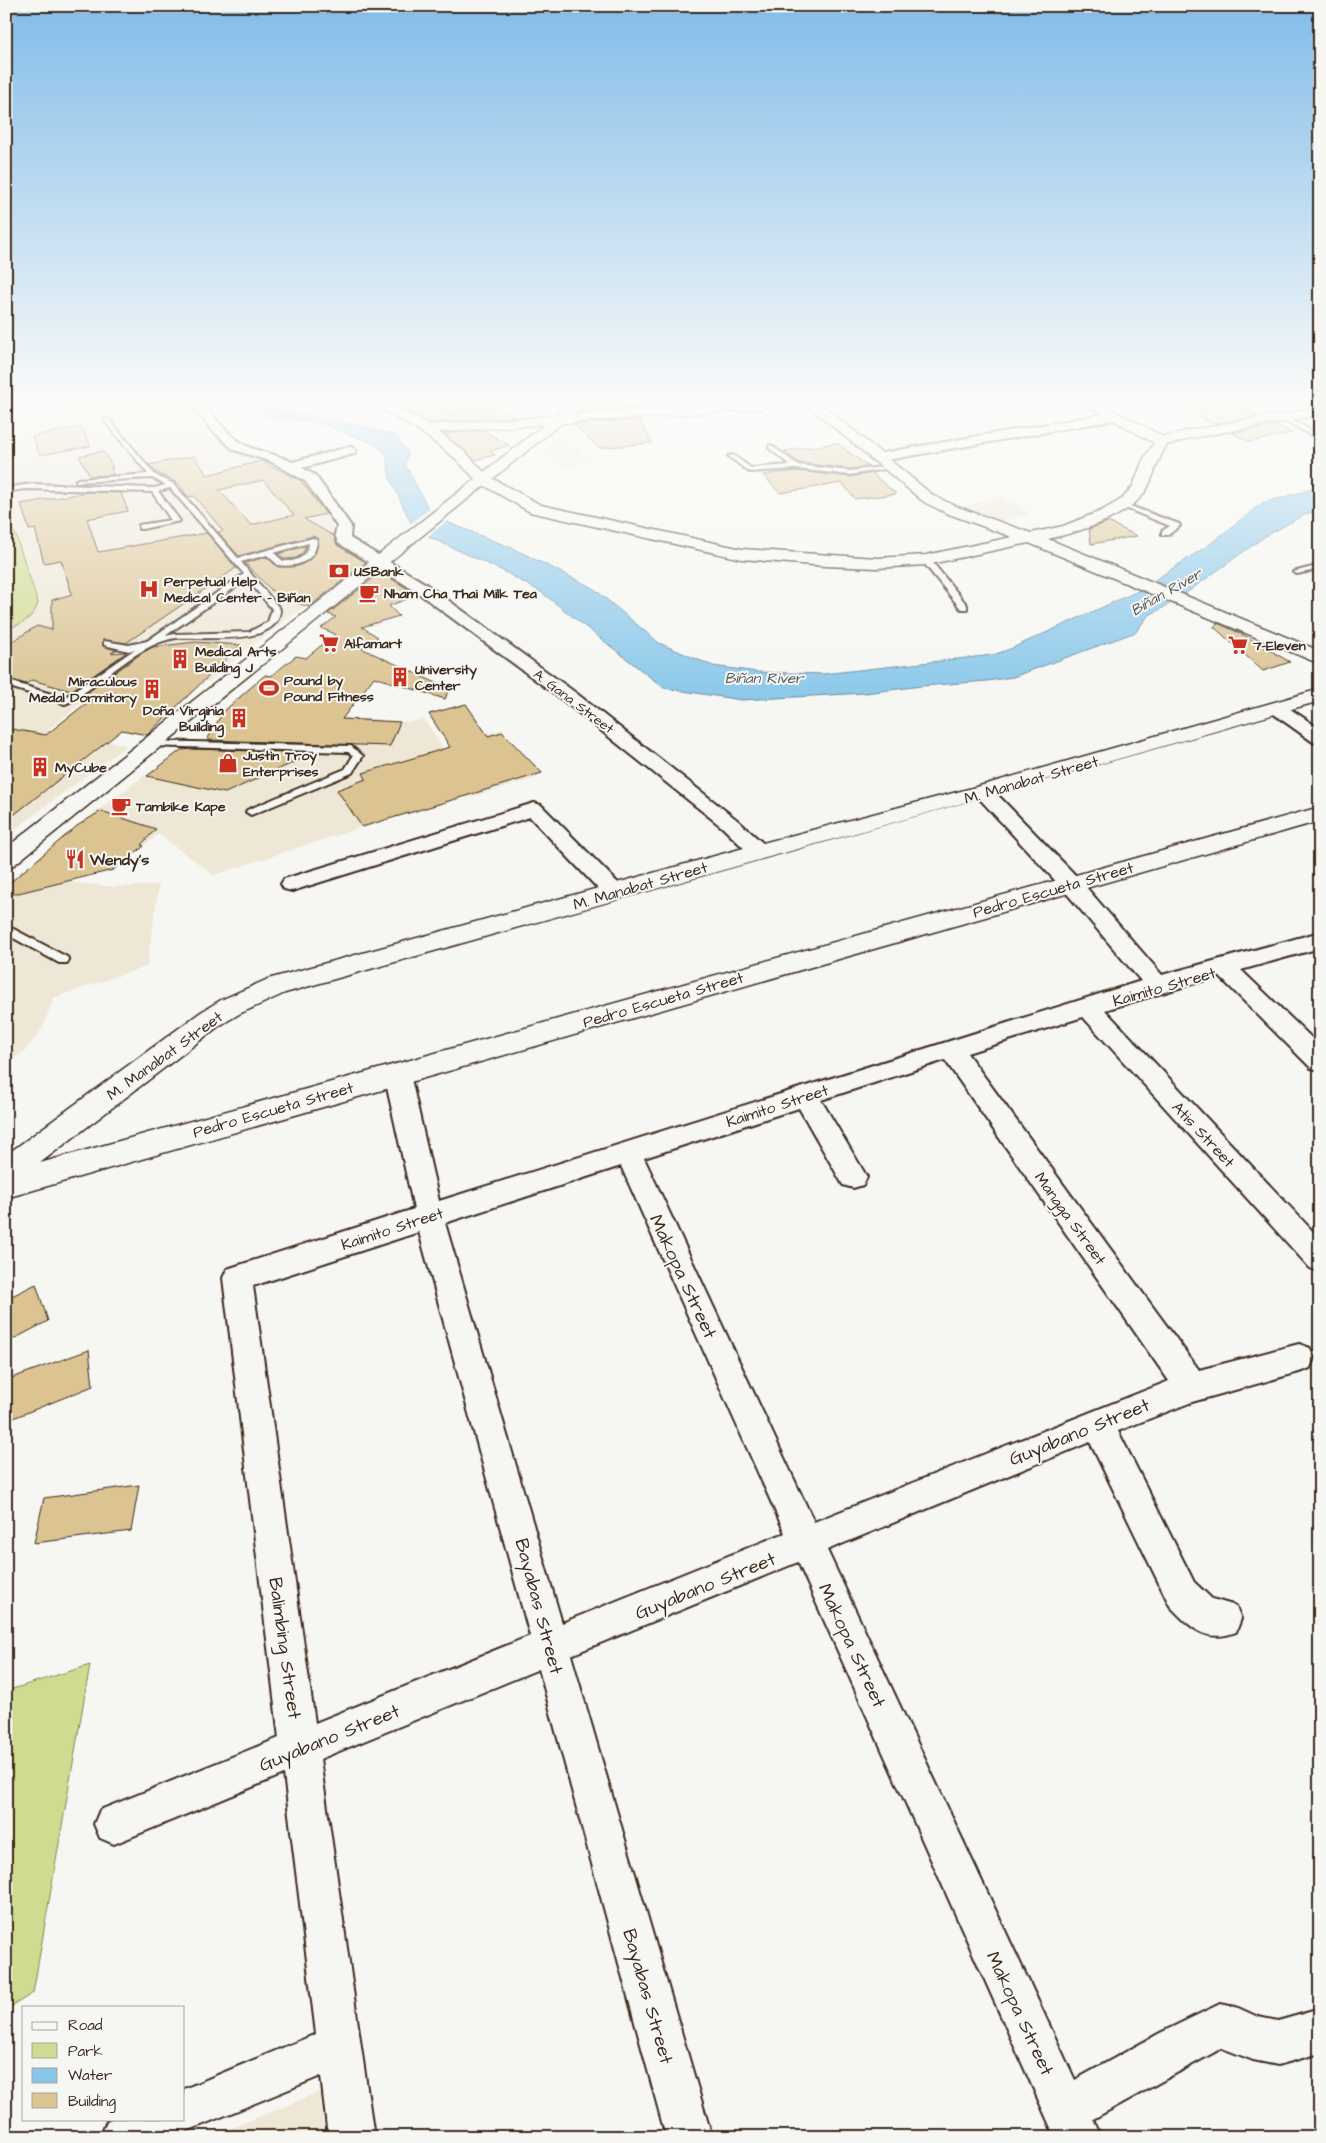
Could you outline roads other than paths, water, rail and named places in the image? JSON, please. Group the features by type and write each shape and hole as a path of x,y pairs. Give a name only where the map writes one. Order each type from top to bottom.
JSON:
{"main road":[{"path":"6,860 152,744 283,626 380,561 451,505"},
{"path":"529,505 536,509 742,554 824,561 877,563 926,560 1068,530 1107,514 1122,505"},
{"path":"941,505 1066,551 1320,658"},
{"path":"1066,551 1068,530"},
{"path":"1278,641 1312,664 1318,675 1318,695"},
{"name":"M. Manabat Street","path":"6,1172 210,1018 277,986 759,851 984,792 1318,695"},
{"name":"Pedro Escueta Street","path":"6,1185 1320,814"}],"street":[{"name":"A. Gana Street","path":"330,505 344,526 343,540 380,561 570,696 730,823 759,851"},
{"path":"1276,708 1320,738"},
{"path":"984,792 1072,884 1157,985"},
{"path":"292,884 534,809 614,892"},
{"name":"Kaimito Street","path":"237,1278 950,1049 1089,1008 1157,985 1225,968 1320,940"},
{"path":"1225,968 1320,1061"},
{"name":"Atis Street","path":"1089,1008 1320,1259"},
{"name":"Mangga Street","path":"950,1049 1192,1386"},
{"name":"Bayabas Street","path":"397,1074 429,1216 689,2137"},
{"path":"805,1096 853,1177"},
{"name":"Makopa Street","path":"628,1152 1072,2123"},
{"name":"Balimbing Street","path":"237,1278 351,2137"},
{"name":"Guyabano Street","path":"114,1824 807,1543 1097,1423 1192,1386 1299,1358"},
{"path":"1097,1423 1182,1594 1202,1615 1223,1619"},
{"path":"1072,2123 1175,2048 1220,2026 1236,2029 1253,2038 1278,2043 1320,2031"},
{"path":"185,2111 339,2046"},
{"path":"123,2137 163,2120"}],"lane":[{"path":"142,527 176,521 165,505"},
{"path":"106,643 130,648 153,641 195,634 251,634 283,626 276,614 276,609 189,505"},
{"path":"1122,505 1176,526 1165,533"},
{"path":"235,561 314,540 311,555 297,562 281,563 269,552"},
{"path":"926,560 964,607"},
{"path":"1296,572 1320,567"},
{"path":"6,683 66,701 248,575"},
{"path":"152,744 351,749 358,756 350,770 251,812"},
{"path":"6,928 63,960"}],"water":[{"name":"Biñan River","path":"403,505 426,505 442,520 512,548 593,588 659,643 713,666 758,672 823,674 993,655 1138,591 1210,544 1259,505 1320,505 1320,510 1304,515 1264,537 1175,601 1148,616 1136,632 1013,677 865,693 741,700 664,688 541,592 501,570 429,537 412,525"}],"place":[{"name":"USBank","path":"339,571"},
{"name":"Perpetual Help Medical Center - Biñan","path":"149,589"},
{"name":"Nham Cha Thai Milk Tea","path":"369,593"},
{"name":"Alfamart","path":"329,643"},
{"name":"7-Eleven","path":"1238,645"},
{"name":"Medical Arts Building J","path":"180,659"},
{"name":"University Center","path":"400,677"},
{"name":"Pound by Pound Fitness","path":"269,688"},
{"name":"Miraculous Medal Dormitory","path":"152,689"},
{"name":"Doña Virginia Building","path":"239,718"},
{"name":"Justin Troy Enterprises","path":"228,763"},
{"name":"MyCube","path":"40,767"},
{"name":"Tambike Kape","path":"121,806"},
{"name":"Wendy's","path":"75,859"}]}
